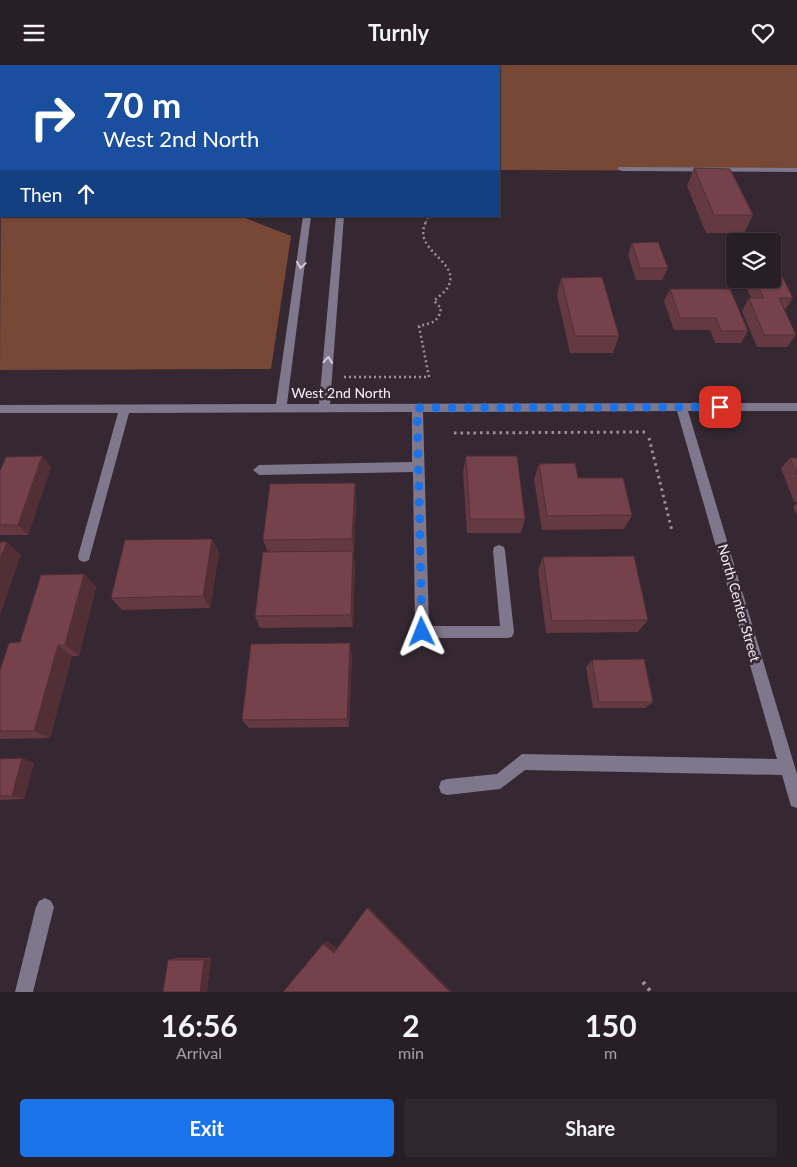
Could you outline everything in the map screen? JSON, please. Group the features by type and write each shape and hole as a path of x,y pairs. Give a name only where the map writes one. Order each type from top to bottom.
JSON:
{"street":[{"path":"622,169 797,170"},
{"path":"281,409 307,217"},
{"path":"324,409 340,217"},
{"name":"North Center Street","path":"681,407 797,800"},
{"name":"West 2nd North","path":"0,409 797,407"},
{"path":"417,408 422,632 507,632 499,551"},
{"path":"84,556 125,409"},
{"path":"259,470 418,467"},
{"path":"447,787 500,781 522,762 787,767"},
{"path":"24,992 45,907"}],"path":[{"path":"343,377 429,377 420,326 434,323 440,316 441,308 434,301 447,291 451,280 450,269 445,262 426,246 422,238 422,228 428,217"},
{"path":"454,433 645,432"},
{"path":"649,439 672,531"},
{"path":"643,982 651,992"}],"shaded area":[{"path":"500,65 797,65 797,171 500,170"},
{"path":"1,217 243,217 291,236 271,369 0,370"}],"building":[{"path":"694,168 730,169 753,215 714,215"},
{"path":"658,242 668,268 640,268 632,243"},
{"path":"782,276 793,298 779,298 796,335 764,335 749,298 764,298 759,288 781,288"},
{"path":"602,277 619,336 575,336 561,278"},
{"path":"670,289 730,289 748,331 721,331 716,318 680,318"},
{"path":"42,456 18,525 0,525 0,471 6,457"},
{"path":"466,456 517,456 525,519 470,519"},
{"path":"790,458 797,458 797,475"},
{"path":"575,463 578,478 623,478 632,515 547,516 539,464"},
{"path":"355,483 352,539 263,540 270,484"},
{"path":"212,539 203,596 111,598 125,540"},
{"path":"0,542 7,542 0,559"},
{"path":"353,551 351,615 255,616 263,552"},
{"path":"634,556 648,620 552,621 543,557"},
{"path":"84,574 65,645 58,645 34,731 0,731 0,670 9,643 20,642 41,575"},
{"path":"350,643 347,719 242,720 251,644"},
{"path":"644,659 653,702 599,702 592,660"},
{"path":"22,758 12,796 0,796 0,759"},
{"path":"367,908 450,992 283,992 323,944 334,953"},
{"path":"168,960 204,960 200,992 163,992"}],"route":[{"path":"422,632 417,408 720,407"}]}
